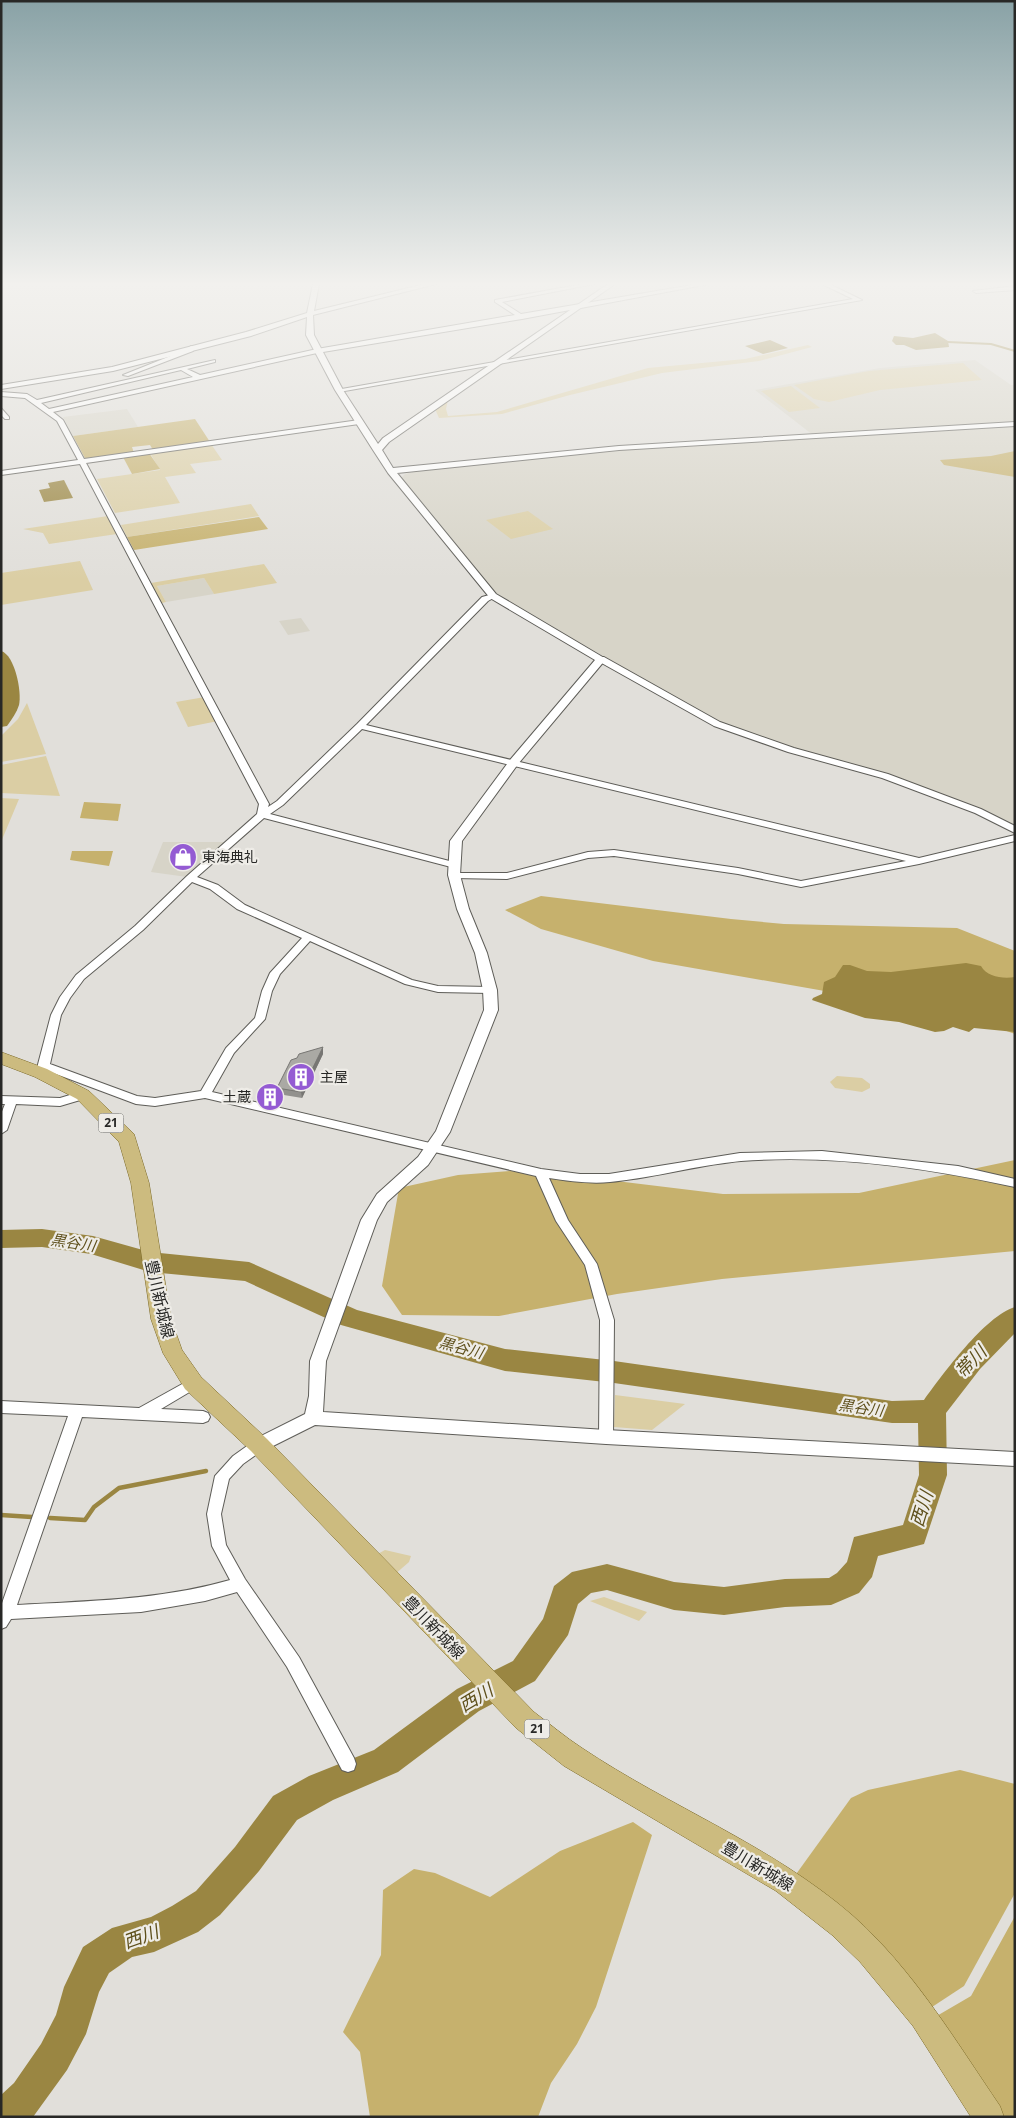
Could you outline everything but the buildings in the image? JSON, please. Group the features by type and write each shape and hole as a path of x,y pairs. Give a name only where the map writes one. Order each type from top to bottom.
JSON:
{"main road":[{"name":"豊川新城線","path":"1,1058 43,1070 83,1095 127,1139 140,1183 161,1319 173,1353 194,1383 259,1445 525,1720 573,1757 786,1881 842,1925 870,1952 922,2016 989,2117"}],"street":[{"path":"1,387 27,383"},
{"path":"38,402 119,383"},
{"path":"130,383 142,390"},
{"path":"50,411 173,383"},
{"path":"335,383 391,472 493,596 717,724 791,750 885,776 978,811 1015,830"},
{"path":"339,390 382,383"},
{"path":"376,450 386,440 467,383"},
{"path":"1,394 22,394 38,402 59,418 264,804 262,815"},
{"path":"1,410 7,418"},
{"path":"1,473 359,422"},
{"path":"391,472 619,448 1015,424"},
{"path":"493,596 485,600 360,726 280,802 262,815 190,878 139,928 80,977 65,997 56,1015 47,1044 43,1070 136,1100 155,1102 205,1094 541,1173 580,1178 609,1178 740,1157 822,1155 958,1170 1015,1183"},
{"path":"314,1418 318,1360 374,1208 423,1161 433,1148 450,1117 491,1010 490,990 481,953 463,910 454,870 456,841 470,819 514,762 601,659"},
{"path":"360,726 919,861"},
{"path":"262,815 454,870 507,876 588,854 614,852 719,868 801,884 919,861 1015,838"},
{"path":"190,878 214,887 241,906 409,982 438,989 490,990"},
{"path":"205,1094 230,1051 260,1019 267,991 275,973 308,937"},
{"path":"1,1130 7,1101 60,1102 83,1095"},
{"path":"541,1173 562,1221 591,1264 607,1320 606,1437"},
{"path":"141,1414 194,1383"},
{"path":"1,1407 203,1417"},
{"path":"77,1411 4,1617 141,1605 205,1594 240,1584"},
{"path":"348,1764 293,1662 240,1584 219,1546 214,1514 222,1476 238,1460 259,1445 314,1418 606,1437 1015,1459"}],"shaded area":[{"path":"597,383 621,383 502,414 439,418 435,409 448,400 446,409 448,416 497,412"},
{"path":"796,383 1008,383 1015,385 1015,422 813,435 755,390"},
{"path":"806,383 953,383 880,390 829,402 814,399 794,385"},
{"path":"791,386 820,408 789,412 761,391"},
{"path":"127,409 138,427 73,436 63,417"},
{"path":"195,419 210,442 153,450 150,445 132,447 134,453 86,460 73,436"},
{"path":"1015,426 1015,828 953,798 885,775 794,749 722,724 496,595 401,478 405,474 417,471 603,451"},
{"path":"211,444 222,460 190,464 196,473 165,477 180,503 115,513 97,479 160,470 150,453"},
{"path":"1015,451 1015,477 944,465 940,460 991,456"},
{"path":"149,453 160,469 132,474 123,457"},
{"path":"64,480 73,498 44,502 39,490 50,488 48,483"},
{"path":"251,504 259,516 127,537 121,525"},
{"path":"528,511 553,529 511,539 486,520"},
{"path":"108,516 117,534 49,544 43,533 23,529"},
{"path":"259,517 268,529 134,550 127,537"},
{"path":"80,561 93,590 1,605 1,573"},
{"path":"264,564 277,583 214,594 204,578 157,586 166,602 162,603 151,583"},
{"path":"204,578 214,594 166,602 157,586"},
{"path":"301,618 310,631 288,635 279,621"},
{"path":"205,697 218,721 188,727 176,702"},
{"path":"27,703 46,754 1,762 1,736 18,719"},
{"path":"46,756 60,796 1,793 1,765"},
{"path":"1,798 19,799 1,842"},
{"path":"84,802 121,804 118,821 80,818"},
{"name":"東海典礼","path":"163,842 226,842 187,877 151,872"},
{"path":"72,851 113,851 109,866 70,860"},
{"path":"541,896 784,924 957,928 1015,951 1015,1034 987,1024 893,1003 653,961 541,929 505,910"},
{"path":"966,963 981,966 991,975 1005,978 1015,977 1015,1032 974,1028 969,1032 953,1027 935,1032 899,1022 865,1018 812,1000 822,994 824,982 835,977 843,965 850,965 867,971 891,972"},
{"path":"837,1076 862,1078 870,1084 870,1088 862,1092 835,1088 830,1082"},
{"path":"1015,1160 1015,1251 722,1279 617,1294 499,1316 402,1315 382,1286 399,1188 458,1175 510,1171 575,1176 723,1194 859,1193"},
{"path":"615,1395 685,1404 652,1430 614,1427"},
{"path":"385,1550 411,1556 409,1562 394,1575 376,1555"},
{"path":"604,1597 647,1612 639,1621 590,1601"},
{"path":"960,1770 1015,1784 1015,1893 964,1986 929,2009 794,1877 851,1798 868,1790"},
{"path":"633,1822 652,1835 596,2007 577,2044 551,2083 538,2117 370,2117 360,2052 343,2032 381,1955 383,1890 414,1869 435,1873 490,1897 560,1851"},
{"path":"1015,1916 1015,2117 1000,2117 935,2017 971,1996"}],"waterway":[{"path":"1,656 11,690 10,706 1,722"},
{"name":"黒谷川","path":"1,1239 42,1238 93,1245 150,1262 249,1272 350,1318 505,1360 614,1372 892,1412 932,1411"},
{"name":"帯川","path":"932,1411 970,1361 1015,1317"},
{"name":"西川","path":"6,2117 27,2096 54,2057 73,2021 82,1987 96,1960 125,1941 154,1934 185,1919 208,1903 247,1859 285,1808 321,1788 386,1761 468,1700 524,1671 557,1625 565,1596 583,1581 607,1577 674,1596 724,1601 785,1593 831,1591 848,1583 861,1568 865,1546 914,1535 933,1475 932,1411"},
{"path":"50,1518 85,1520 94,1507 119,1488 206,1471"},
{"path":"1,1515 32,1517"}],"place":[{"name":"東海典礼","path":"183,857"},
{"name":"主屋","path":"301,1077"},
{"name":"土蔵","path":"270,1097"}]}
